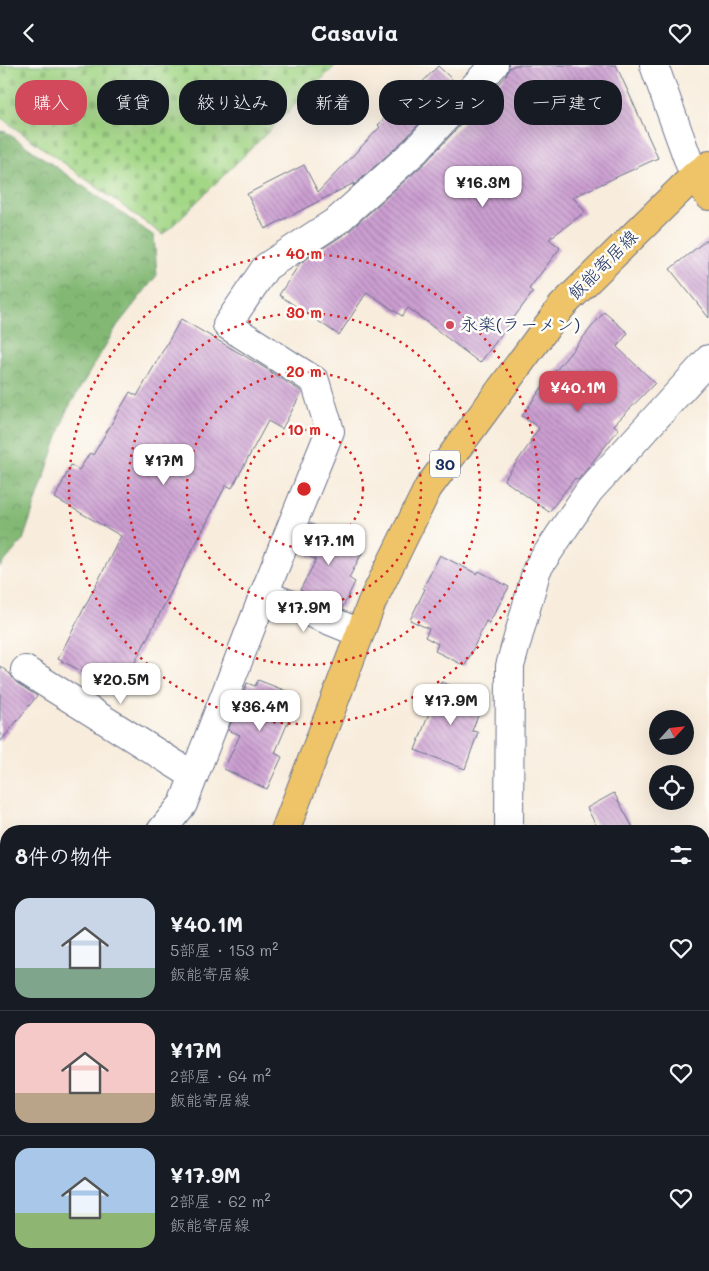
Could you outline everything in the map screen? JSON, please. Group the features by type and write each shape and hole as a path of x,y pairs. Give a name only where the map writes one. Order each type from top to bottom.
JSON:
{"main road":[{"name":"飯能寄居線","path":"287,825 360,633 377,593 428,488 562,306 704,179"}],"street":[{"path":"166,825 184,804 264,594 330,431 315,381 227,325 266,267 345,213 416,150 494,65"},
{"path":"654,65 704,179"},
{"path":"509,825 510,666 537,569 589,491 709,359"},
{"path":"264,594 360,633"},
{"path":"25,670 194,776"}],"green space":[{"path":"0,65 336,65 321,80 297,80 297,103 287,113 287,80 179,80 179,125 275,125 163,235 0,117"},
{"path":"0,131 6,132 154,236 157,275 117,326 67,410 23,540 0,567"}],"building":[{"path":"516,65 616,65 658,158 573,197 585,212 549,239 560,248 529,289 533,292 480,363 408,308 402,316 367,292 339,335 279,295 300,263 348,232 426,162 460,125 504,125 504,80 502,80 509,68"},
{"path":"438,66 453,80 424,80"},
{"path":"378,125 418,125 353,186 354,183 265,229 247,194 304,165 318,192 380,127"},
{"path":"709,238 709,318 670,269"},
{"path":"604,312 628,333 617,347 655,383 614,425 619,429 578,480 575,478 549,512 504,480 539,428 522,416 543,386"},
{"path":"181,319 302,392 282,429 268,421 232,488 226,485 120,691 58,659 121,536 55,498 71,465 79,470 90,453 93,455 130,392 137,396"},
{"path":"310,523 363,551 349,578 355,582 342,609 300,590 316,560 298,550"},
{"path":"440,555 477,574 479,571 509,587 489,623 486,621 465,666 435,651 438,644 425,637 429,629 410,620 425,589 423,588"},
{"path":"0,666 17,683 37,696 0,742"},
{"path":"258,680 299,696 275,753 282,757 267,789 224,769 240,735 228,730 247,683 255,686"},
{"path":"441,682 485,698 472,731 478,732 465,769 415,750"},
{"path":"614,793 632,825 596,825 587,808"}],"place":[{"name":"永楽(ラーメン)","path":"450,325"}]}
